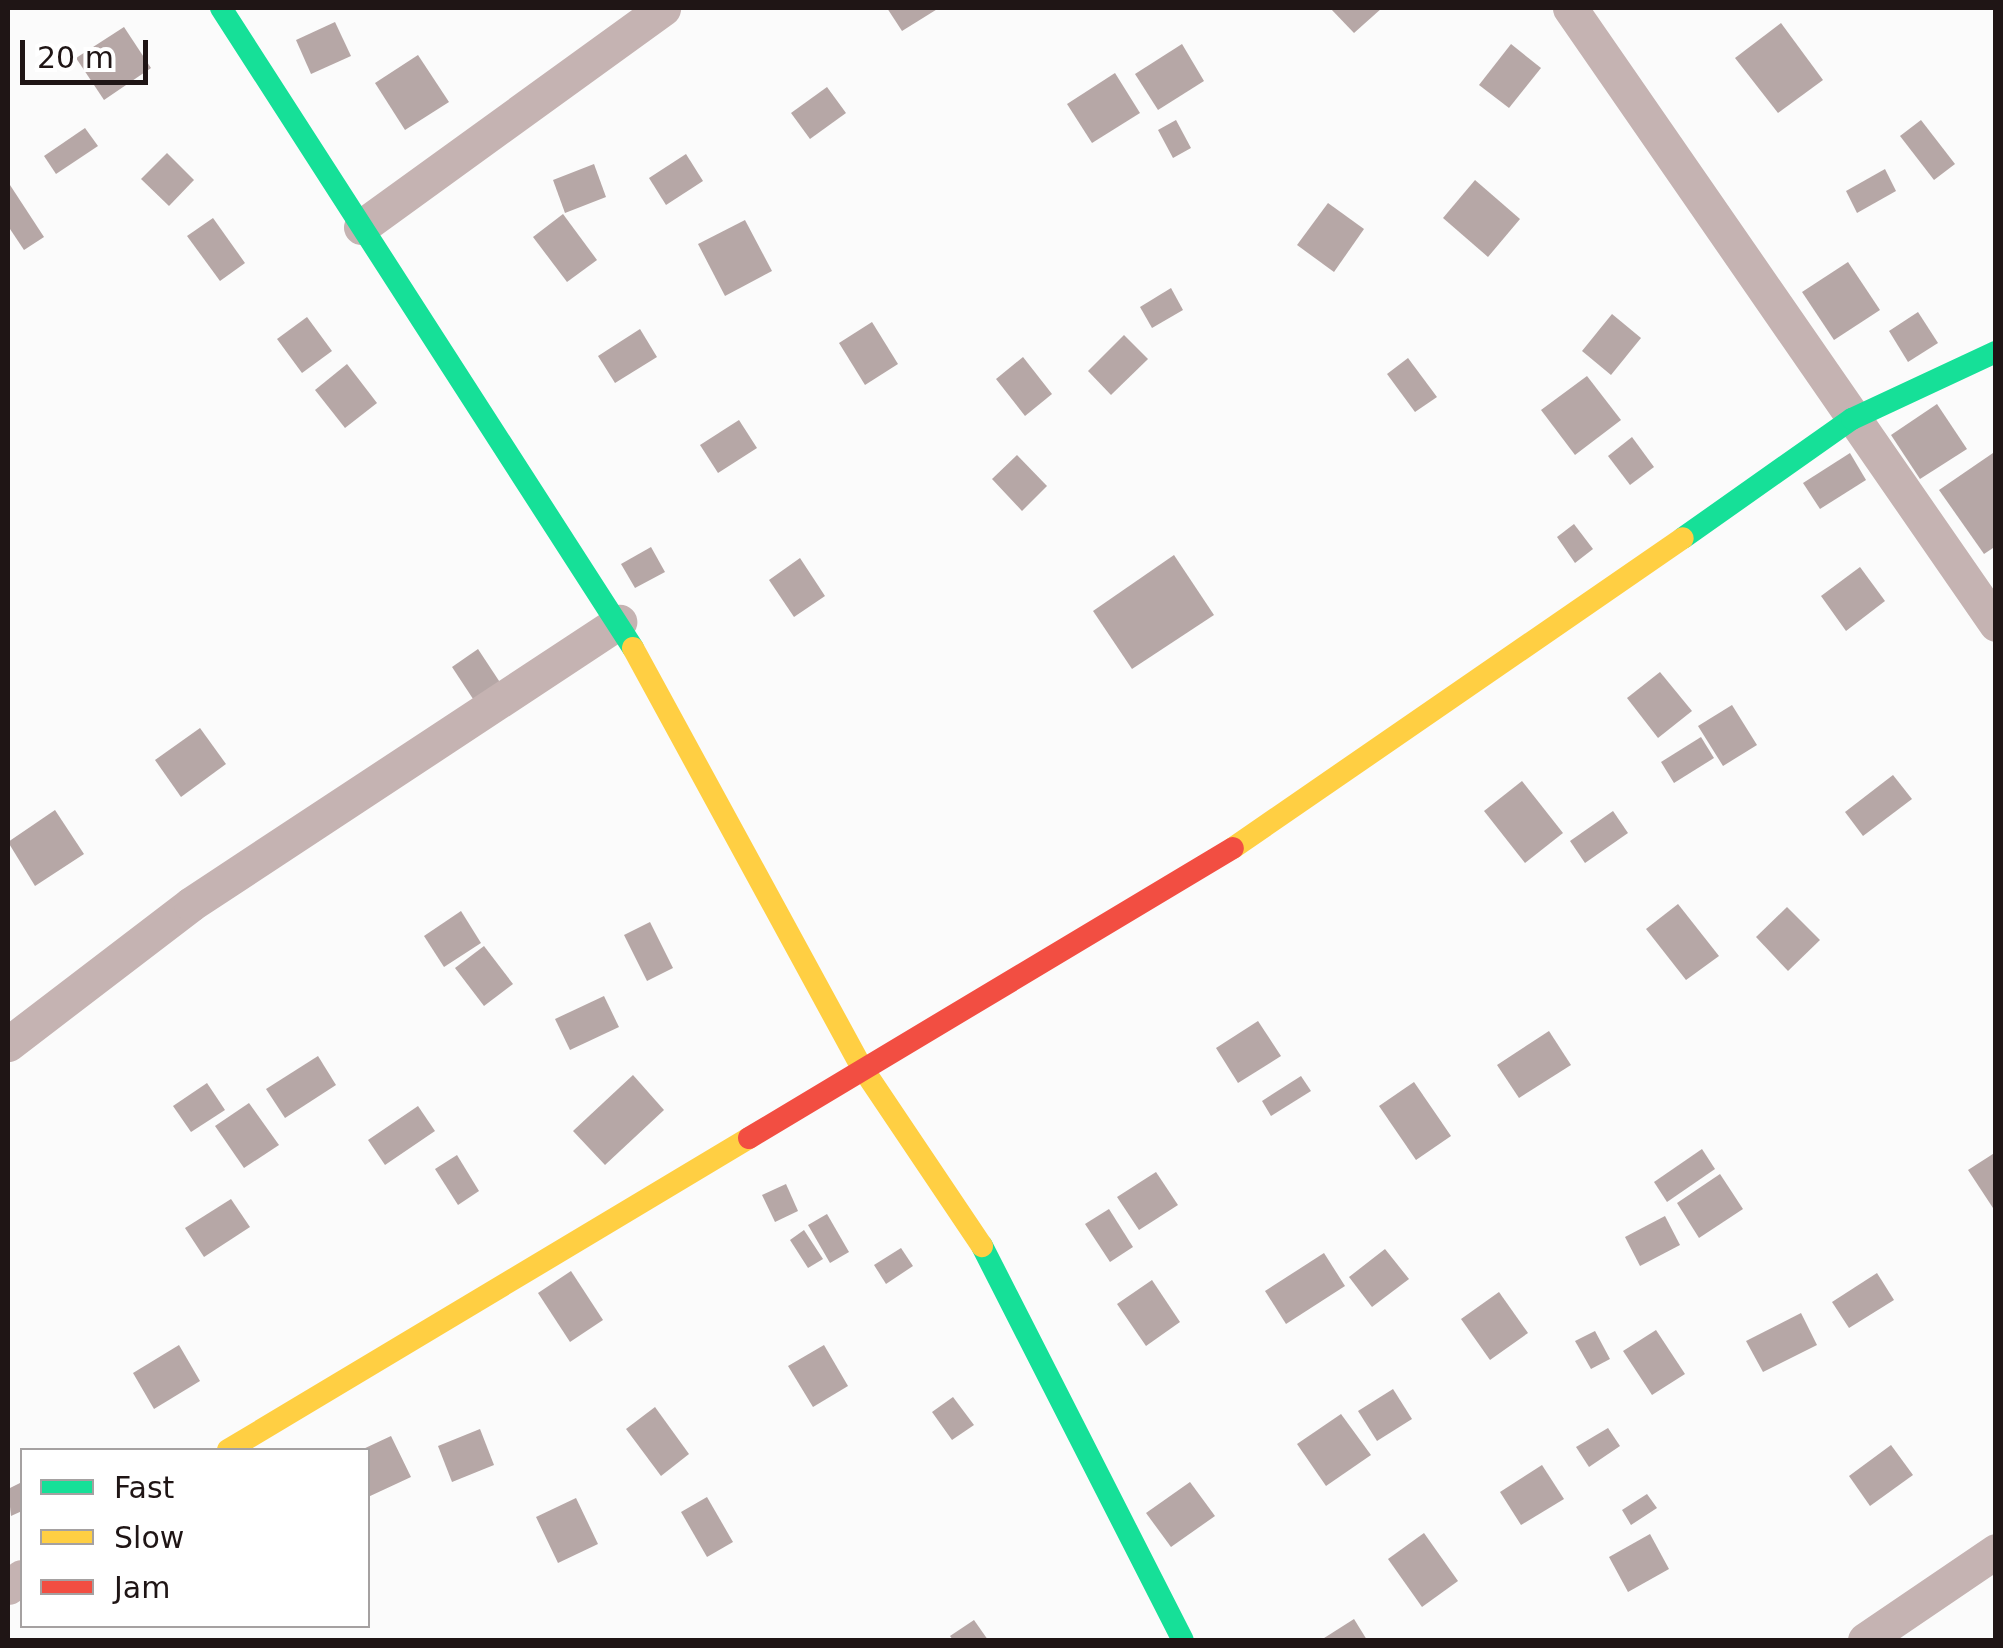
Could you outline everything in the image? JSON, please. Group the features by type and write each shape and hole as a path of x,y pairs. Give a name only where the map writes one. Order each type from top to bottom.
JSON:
{"street":[{"path":"221,8 619,622 860,1066 970,1222 1183,1640"},
{"path":"362,227 662,8"},
{"path":"1570,8 1996,624"},
{"path":"231,1448 860,1066 1288,815 1852,419 1996,352"},
{"path":"8,1044 191,904 619,622"},
{"path":"1864,1640 1996,1551"}],"building":[{"path":"887,8 939,8 902,31"},
{"path":"1330,8 1382,8 1354,33"},
{"path":"335,22 351,56 311,74 296,40"},
{"path":"1781,23 1823,80 1778,113 1735,58"},
{"path":"124,27 151,68 104,100 76,58"},
{"path":"1182,44 1204,81 1158,110 1135,74"},
{"path":"1511,44 1541,68 1509,108 1479,85"},
{"path":"418,55 449,102 405,130 375,83"},
{"path":"1115,73 1140,113 1092,143 1067,104"},
{"path":"827,87 846,113 810,139 791,113"},
{"path":"1176,120 1191,148 1173,158 1158,130"},
{"path":"1921,120 1955,164 1934,180 1900,136"},
{"path":"85,128 98,146 56,174 44,156"},
{"path":"167,153 194,180 169,206 141,179"},
{"path":"686,154 703,181 666,205 649,178"},
{"path":"594,164 606,197 565,213 553,180"},
{"path":"1885,169 1896,191 1857,213 1846,191"},
{"path":"1475,180 1520,219 1488,257 1443,218"},
{"path":"10,185 44,237 24,250 8,226"},
{"path":"1328,203 1364,229 1334,272 1297,245"},
{"path":"563,214 597,260 567,282 533,237"},
{"path":"213,218 245,263 220,281 187,236"},
{"path":"745,220 772,271 725,296 698,244"},
{"path":"1848,262 1880,310 1834,340 1802,292"},
{"path":"1171,288 1183,310 1152,328 1140,307"},
{"path":"1918,312 1938,343 1908,362 1889,331"},
{"path":"1612,314 1641,338 1611,375 1582,351"},
{"path":"307,317 332,351 302,373 277,339"},
{"path":"872,322 898,364 865,385 839,343"},
{"path":"640,329 657,357 615,383 598,356"},
{"path":"1124,335 1148,359 1111,395 1088,371"},
{"path":"1023,357 1052,394 1025,416 996,379"},
{"path":"1408,358 1437,397 1415,412 1387,374"},
{"path":"347,364 377,403 345,428 315,390"},
{"path":"1587,376 1621,420 1575,455 1541,410"},
{"path":"1937,404 1967,449 1920,479 1891,435"},
{"path":"739,420 757,448 718,473 700,445"},
{"path":"1632,437 1654,467 1630,485 1608,456"},
{"path":"1850,453 1866,480 1820,509 1803,483"},
{"path":"1993,453 1996,546 1984,554 1939,490"},
{"path":"1017,455 1047,486 1022,511 992,479"},
{"path":"1574,524 1593,549 1575,563 1557,537"},
{"path":"651,547 665,572 635,588 621,564"},
{"path":"1174,555 1214,615 1132,669 1093,611"},
{"path":"800,558 825,596 794,617 769,580"},
{"path":"1860,567 1885,601 1846,631 1821,596"},
{"path":"478,649 507,693 481,711 452,667"},
{"path":"1660,672 1692,711 1658,738 1627,698"},
{"path":"1732,705 1757,745 1723,766 1698,726"},
{"path":"200,728 226,764 181,797 155,760"},
{"path":"1701,737 1714,758 1674,783 1661,762"},
{"path":"1893,775 1912,799 1863,836 1845,812"},
{"path":"1522,781 1563,833 1525,863 1484,811"},
{"path":"55,810 84,854 35,886 8,842"},
{"path":"1613,811 1628,833 1585,863 1570,841"},
{"path":"1678,904 1719,956 1686,980 1646,929"},
{"path":"1787,907 1820,940 1788,971 1756,937"},
{"path":"461,911 481,943 444,967 424,936"},
{"path":"650,922 673,968 647,981 624,935"},
{"path":"484,946 513,984 484,1006 455,968"},
{"path":"604,996 619,1027 570,1050 555,1019"},
{"path":"1258,1021 1281,1056 1238,1083 1216,1048"},
{"path":"1549,1031 1571,1065 1519,1098 1497,1065"},
{"path":"318,1056 336,1085 285,1118 266,1089"},
{"path":"633,1075 664,1110 605,1165 573,1131"},
{"path":"1301,1076 1311,1091 1271,1116 1262,1101"},
{"path":"1414,1082 1451,1136 1416,1160 1379,1106"},
{"path":"207,1083 225,1110 191,1132 173,1106"},
{"path":"249,1103 279,1145 244,1168 215,1126"},
{"path":"418,1106 435,1131 385,1165 368,1140"},
{"path":"1702,1149 1715,1169 1667,1202 1654,1182"},
{"path":"1996,1152 1996,1206 1993,1208 1968,1170"},
{"path":"457,1155 479,1191 458,1205 435,1169"},
{"path":"1156,1172 1178,1205 1139,1230 1117,1197"},
{"path":"1720,1174 1743,1209 1699,1238 1677,1203"},
{"path":"786,1184 798,1211 775,1222 762,1195"},
{"path":"231,1199 250,1227 204,1257 185,1228"},
{"path":"1109,1209 1133,1247 1110,1262 1085,1224"},
{"path":"827,1214 849,1252 830,1263 808,1225"},
{"path":"1665,1216 1680,1245 1640,1266 1625,1237"},
{"path":"804,1230 823,1259 808,1268 790,1240"},
{"path":"901,1248 913,1266 886,1284 874,1265"},
{"path":"1385,1249 1409,1279 1372,1307 1349,1277"},
{"path":"1324,1253 1345,1286 1286,1324 1265,1291"},
{"path":"571,1271 603,1320 570,1342 538,1293"},
{"path":"1877,1273 1894,1300 1849,1328 1832,1302"},
{"path":"1152,1280 1180,1322 1146,1346 1117,1304"},
{"path":"1499,1292 1528,1333 1490,1360 1461,1319"},
{"path":"1801,1313 1817,1345 1763,1372 1746,1341"},
{"path":"1656,1330 1685,1374 1652,1395 1623,1351"},
{"path":"1595,1331 1610,1359 1591,1369 1575,1341"},
{"path":"179,1345 200,1381 154,1409 133,1373"},
{"path":"824,1345 848,1386 813,1407 788,1366"},
{"path":"1393,1389 1412,1419 1377,1441 1358,1411"},
{"path":"953,1397 974,1425 952,1440 932,1412"},
{"path":"655,1407 689,1454 661,1476 626,1429"},
{"path":"1341,1414 1371,1455 1326,1486 1297,1444"},
{"path":"1608,1428 1620,1446 1589,1467 1576,1447"},
{"path":"480,1429 494,1465 452,1482 438,1446"},
{"path":"391,1436 411,1477 370,1496 370,1448 365,1448"},
{"path":"1891,1445 1913,1475 1870,1506 1849,1476"},
{"path":"1542,1465 1564,1499 1521,1525 1500,1492"},
{"path":"1190,1482 1215,1516 1171,1547 1146,1513"},
{"path":"20,1483 20,1512 11,1516 8,1489"},
{"path":"1647,1494 1657,1508 1631,1525 1622,1510"},
{"path":"707,1497 733,1542 707,1557 681,1512"},
{"path":"576,1498 598,1544 558,1563 536,1517"},
{"path":"1424,1533 1458,1581 1422,1607 1388,1559"},
{"path":"1650,1534 1669,1569 1628,1592 1609,1557"},
{"path":"1354,1619 1367,1640 1321,1640"},
{"path":"974,1620 988,1640 953,1640 950,1636"}],"traffic: fast":[{"path":"221,8 633,648"},
{"path":"1683,538 1852,419 1996,352"},
{"path":"982,1246 1183,1640"}],"traffic: slow":[{"path":"1233,848 1683,538"},
{"path":"633,648 861,1066 982,1246"},
{"path":"231,1448 749,1138"}],"traffic: jam":[{"path":"749,1138 1233,848"}]}
